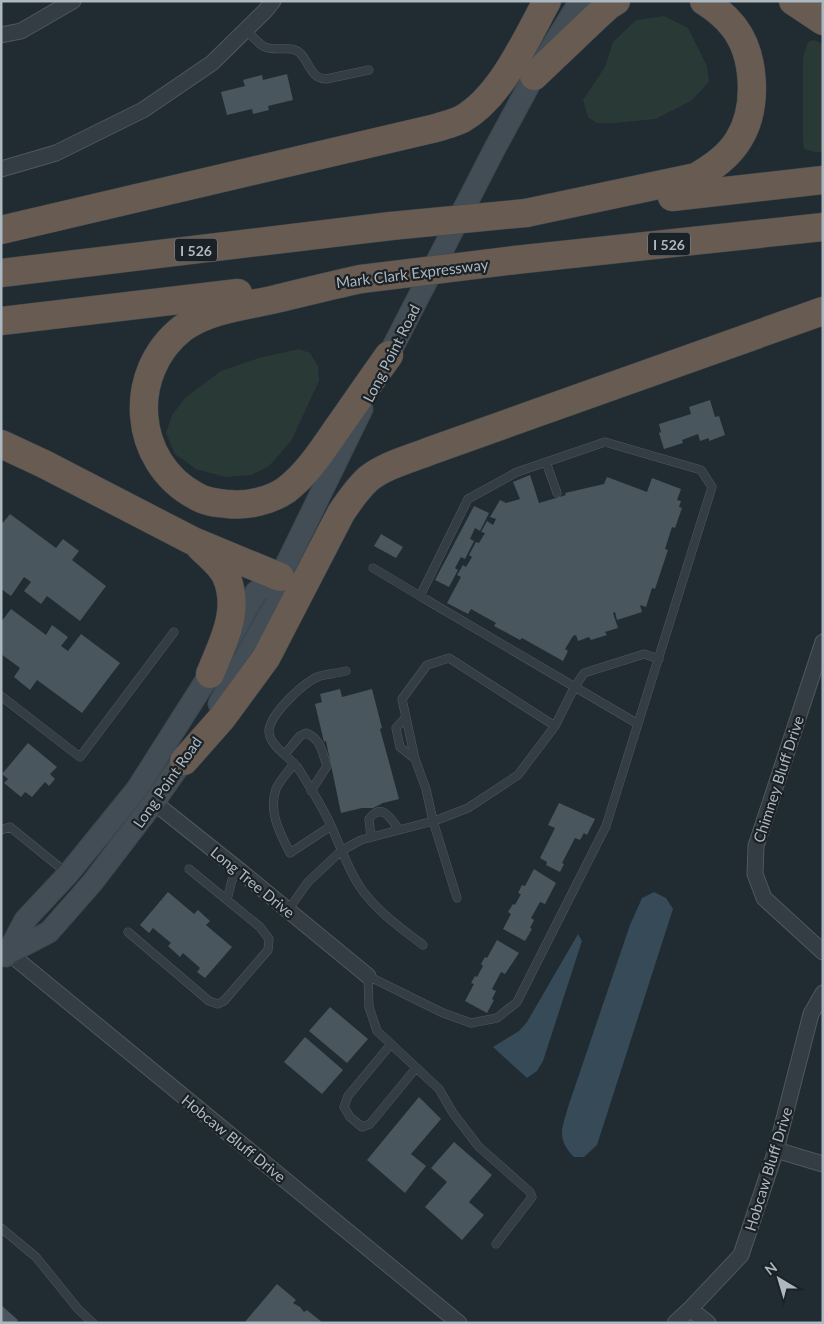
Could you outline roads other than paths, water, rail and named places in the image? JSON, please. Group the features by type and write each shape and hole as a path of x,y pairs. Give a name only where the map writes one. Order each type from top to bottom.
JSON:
{"highway":[{"path":"1,230 436,128 461,119 477,108 504,77 547,1"},
{"path":"534,76 596,16 616,1"},
{"path":"526,213 696,177 715,165 732,150 740,139 748,121 752,92 751,74 742,42 733,26 720,12 704,1"},
{"path":"793,1 823,21"},
{"name":"I 526","path":"1,273 391,226 823,180"},
{"name":"Mark Clark Expressway","path":"1,321 515,260 823,227"},
{"path":"361,279 224,310 202,318 184,328 170,341 150,374 143,415 146,436 154,455 164,471 179,485 197,497 215,503 254,503 285,491 299,478 315,460 389,355"},
{"path":"184,761 222,718 266,658 341,513 354,494 369,479 383,470 430,451 823,311"},
{"path":"1,444 44,464 193,541 280,577"},
{"path":"193,541 226,575 232,601 233,610 226,634 210,674"}],"main road":[{"name":"Long Point Road","path":"4,954 49,932 92,883 184,761 279,598 280,577 389,355 495,148 534,76 580,1"},
{"name":"Long Point Road","path":"4,954 25,920 68,874 137,789 210,674 256,592 280,577"}],"street":[{"path":"1,35 21,31 74,1"},
{"path":"1,168 56,153 143,110 212,63 273,1"},
{"name":"Chimney Bluff Drive","path":"823,642 756,846 755,874 764,898 823,952"},
{"name":"Long Tree Drive","path":"137,789 368,976"},
{"name":"Hobcaw Bluff Drive","path":"4,954 459,1323"},
{"name":"Hobcaw Bluff Drive","path":"674,1323 690,1310 741,1255 776,1150 811,1014 823,993"},
{"path":"776,1150 823,1164"},
{"path":"690,1310 708,1323"}],"lane":[{"path":"246,30 263,46 272,49 294,49 300,53 313,74 319,79 368,70"},
{"path":"420,596 468,499 517,472 605,442 701,470 712,487 606,826 517,1002 497,1018 471,1023 443,1013 368,976 369,1007 377,1031 439,1089 479,1147 530,1192 532,1197 496,1244"},
{"path":"546,462 557,493"},
{"path":"374,568 574,688 638,724"},
{"path":"1,696 80,757 174,632"},
{"path":"288,910 308,882 341,851 361,840 433,821 468,808 518,775 555,726 574,688 584,673 628,654 644,654 659,660"},
{"path":"457,898 433,821 426,789 415,759 402,699 427,665 449,658 555,726"},
{"path":"592,661 595,669"},
{"path":"346,671 319,676 304,685 281,708 269,730 271,738 275,746 294,763 311,791 365,894 389,919 423,945"},
{"path":"406,717 396,728 400,747 415,759"},
{"path":"285,754 300,736 306,733 320,742 327,766 311,791"},
{"path":"294,763 276,789 274,808 277,827 290,853 331,826"},
{"path":"371,837 369,819 373,813 379,811 391,818 399,830"},
{"path":"1,830 10,828 68,874"},
{"path":"128,932 209,1001 218,1004 224,1001 268,950 269,939 260,927 189,869"},
{"path":"227,900 232,880 239,870"},
{"path":"391,1044 348,1096 344,1107 350,1117 362,1127 370,1124 416,1068"},
{"path":"1,1228 36,1257 78,1309 93,1323"}],"water":[{"path":"654,892 666,898 673,909 597,1145 584,1157 574,1157 565,1144 562,1133 568,1107 630,925 642,898"},
{"path":"578,934 582,941 543,1061 537,1071 527,1078 493,1047 519,1031 527,1022"}]}
